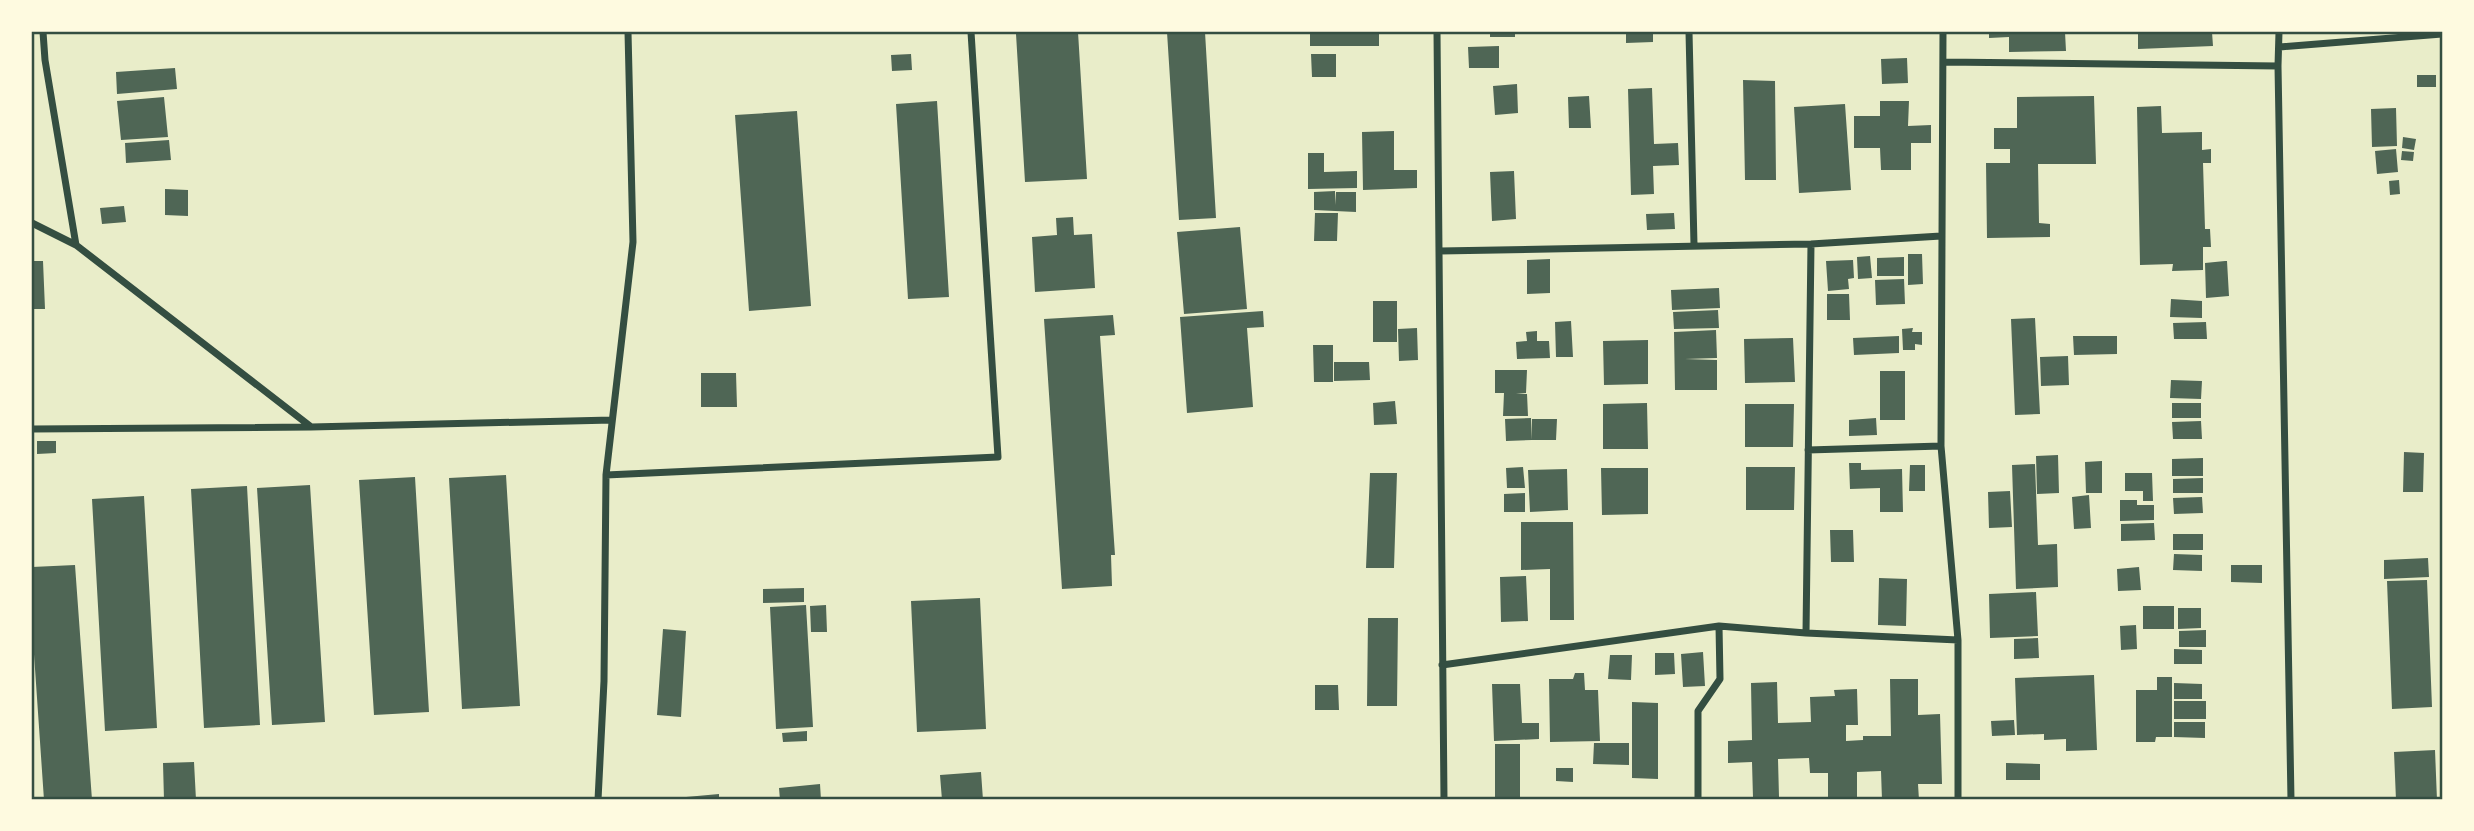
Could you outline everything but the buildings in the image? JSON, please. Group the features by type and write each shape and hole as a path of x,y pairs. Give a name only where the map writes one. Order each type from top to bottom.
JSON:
{"street":[{"path":"43,32 45,60 76,245"},
{"path":"598,800 604,681 606,475 633,242 628,32"},
{"path":"606,475 998,457 971,32"},
{"path":"1437,32 1444,800"},
{"path":"1689,32 1694,245"},
{"path":"1943,32 1941,446 1958,640 1958,800"},
{"path":"2279,32 2291,800"},
{"path":"2280,47 2442,34"},
{"path":"1943,62 2278,66"},
{"path":"32,223 76,245 311,427"},
{"path":"1440,251 1811,244 1941,236"},
{"path":"1806,633 1811,244"},
{"path":"32,429 311,427 612,420"},
{"path":"1808,450 1941,446"},
{"path":"1443,666 1719,625 1806,633 1958,640"},
{"path":"1698,800 1698,711 1720,679 1719,625"}]}
